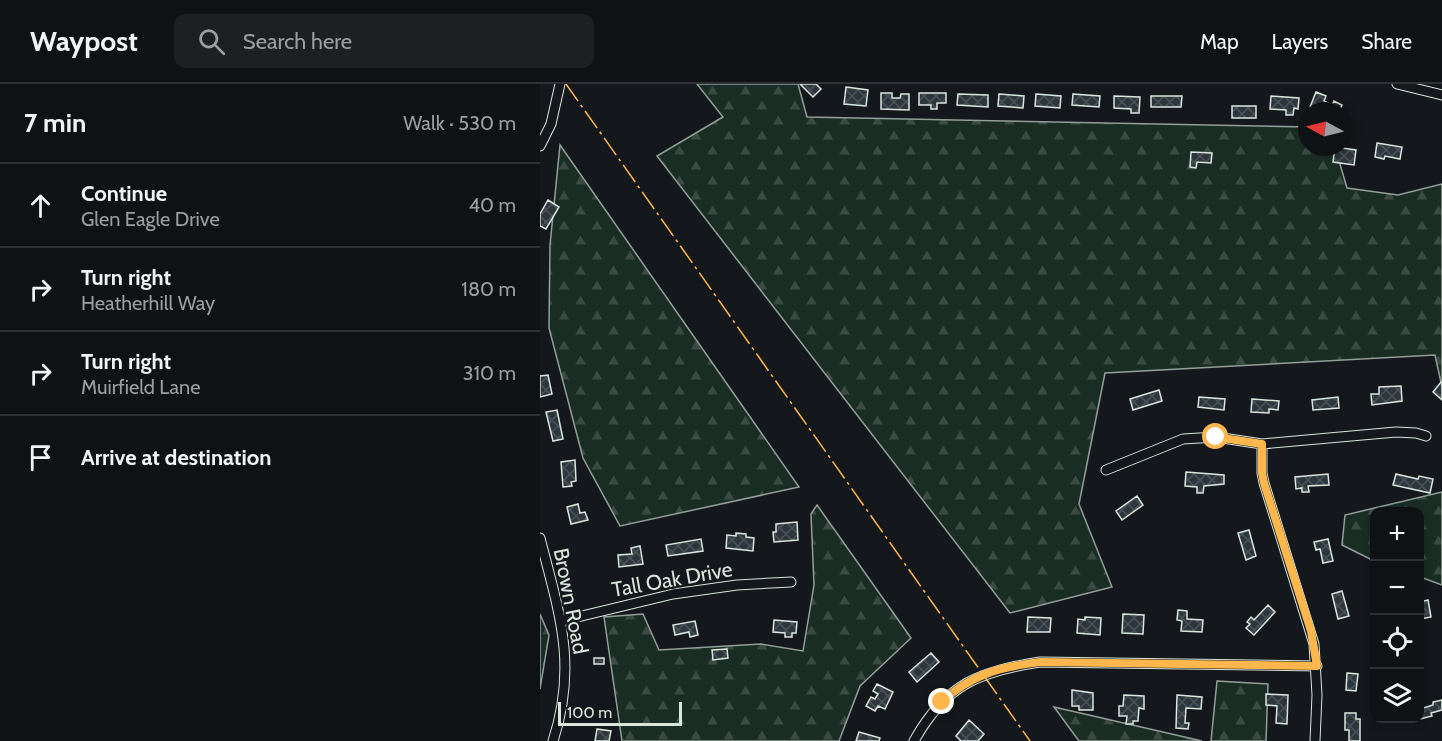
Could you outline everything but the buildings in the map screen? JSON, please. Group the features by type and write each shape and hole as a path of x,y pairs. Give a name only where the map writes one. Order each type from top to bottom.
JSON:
{"street":[{"path":"540,146 550,124 560,84"},
{"path":"1396,84 1442,95"},
{"path":"1106,470 1184,439 1216,437 1262,444 1396,432 1426,436"},
{"path":"1262,444 1264,483 1311,631 1317,666 1315,741"},
{"name":"Brown Road","path":"540,538 543,561 561,621 566,660 562,707 553,741"},
{"name":"Tall Oak Drive","path":"561,621 673,594 737,585 791,582"},
{"path":"914,741 923,725 951,693 970,679 1006,667 1040,662 1317,666"}],"green space":[{"path":"697,84 798,84 807,117 1298,127 1298,156 1338,156 1347,188 1398,195 1442,184 1442,387 1435,355 1105,373 1079,504 1112,587 1010,613 657,156 723,117"},
{"path":"560,145 799,487 620,526 583,458 549,328 550,245"},
{"path":"1442,492 1442,585 1424,578 1424,507 1379,507"},
{"path":"817,505 911,638 860,686 839,741 622,741 604,617 643,614 659,650 761,644 803,651 814,585 811,514"},
{"path":"1370,509 1370,559 1342,545 1345,515"},
{"path":"540,614 549,635 540,689"},
{"path":"1217,681 1268,684 1266,741 1211,741"},
{"path":"1054,707 1202,741 1079,741"}],"power":[{"path":"566,84 1030,741"}],"route":[{"path":"942,702 970,679 1006,667 1040,662 1317,666 1311,631 1264,483 1262,444 1216,437"}]}
